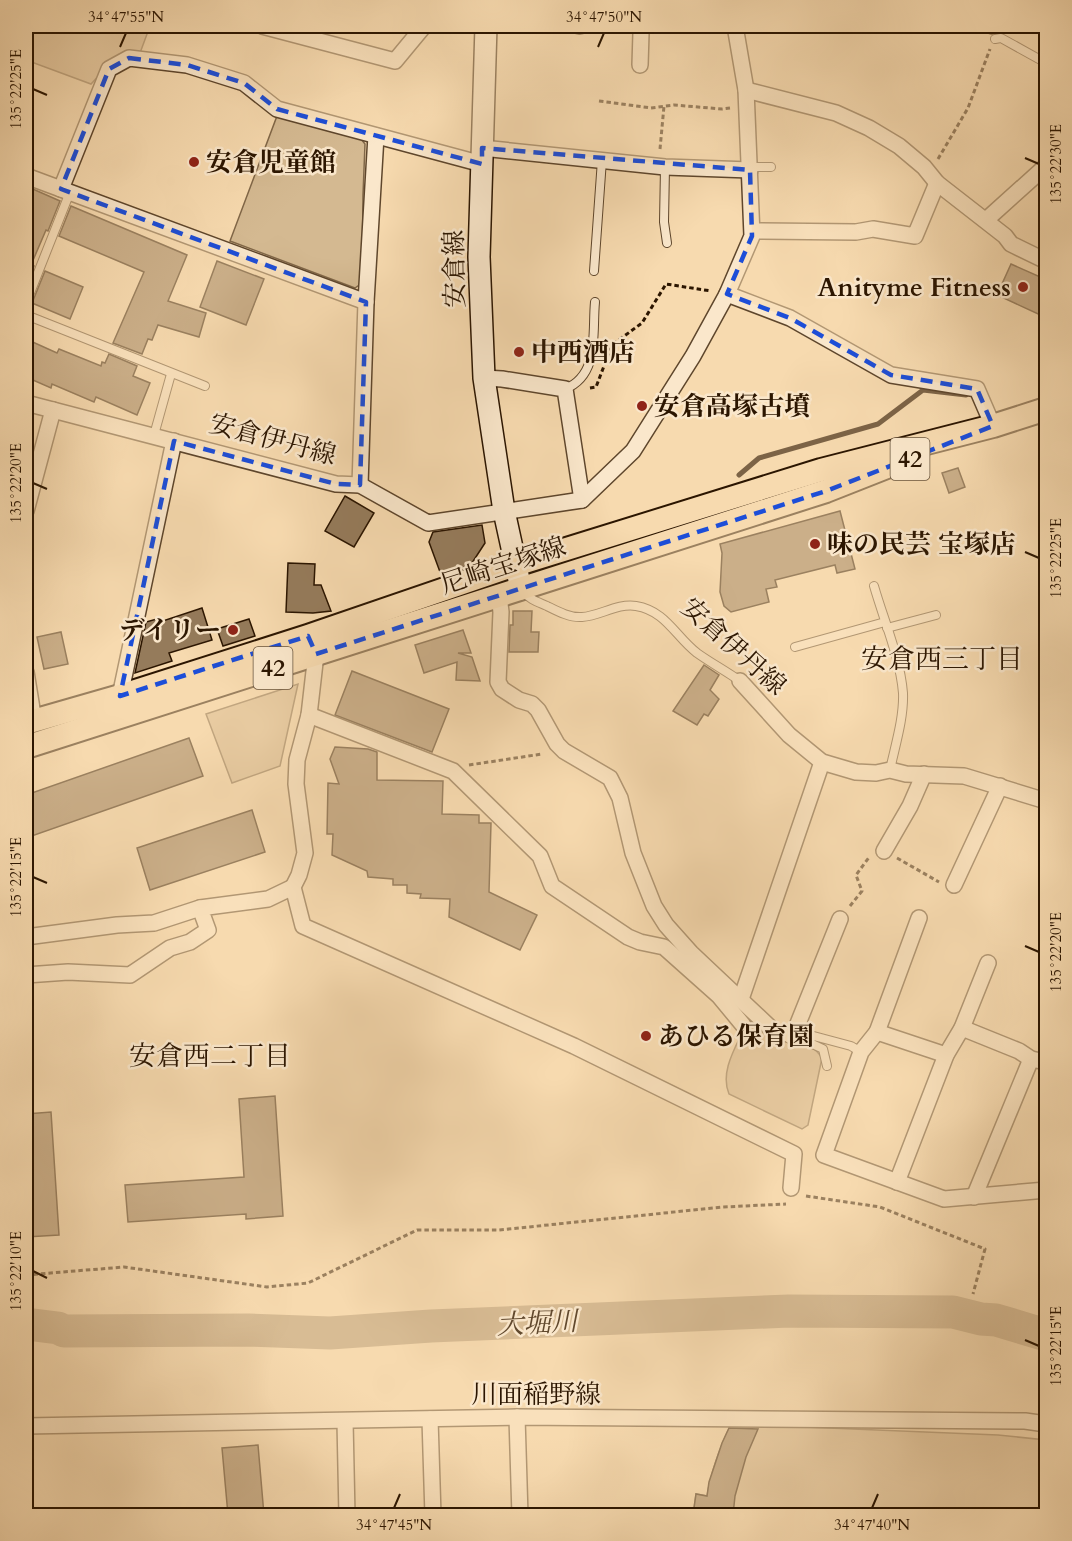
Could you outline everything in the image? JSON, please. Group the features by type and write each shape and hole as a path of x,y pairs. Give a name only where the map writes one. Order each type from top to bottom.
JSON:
{"main road":[{"name":"尼崎宝塚線","path":"26,747 312,645 515,565 821,470 993,426 1047,409"},
{"name":"尼崎宝塚線","path":"30,722 499,596 826,491 993,426"}],"street":[{"path":"262,26 395,61 424,26"},
{"name":"安倉線","path":"486,26 479,257 484,378 504,511"},
{"path":"639,26 641,33 640,65"},
{"path":"582,500 633,451 693,356 728,294 753,231 746,98 735,26"},
{"path":"65,191 109,69 129,58 187,65 243,83 277,109 376,136 482,156 602,160 662,166 750,170"},
{"path":"746,98 836,113 869,128 899,146 933,178 1005,236 1011,244 1047,261"},
{"path":"360,485 366,302 376,136"},
{"path":"986,220 1047,166"},
{"path":"26,176 366,302"},
{"path":"753,231 856,232 873,229 915,236 933,178"},
{"path":"728,294 790,318 891,375 978,389 993,426"},
{"path":"484,378 565,389 582,500"},
{"name":"安倉伊丹線","path":"26,403 336,484 360,485 429,522 582,500"},
{"path":"26,511 53,410"},
{"path":"120,696 174,441"},
{"path":"504,511 521,589"},
{"path":"499,596 501,612 498,682 502,689 519,700 532,704 538,710 557,744 564,751 610,778 620,798 633,853 654,906 666,925 684,946 778,1035 795,1031 840,919"},
{"path":"26,937 117,925 154,923 200,908 268,899 293,887 305,853 296,784 297,760 309,715 312,645"},
{"path":"26,672 30,722"},
{"name":"安倉伊丹線","path":"740,681 789,735 822,762 856,772 876,773 890,770 906,774 964,776 1047,801"},
{"path":"309,715 453,771 540,856 552,886 628,937 664,947 719,996 743,1024"},
{"path":"741,999 822,762"},
{"path":"884,851 910,806 924,774"},
{"path":"954,885 1000,786"},
{"path":"293,887 303,926 574,1046 794,1154 796,1194"},
{"path":"26,975 68,972 130,975 170,948 190,942 208,930 200,908"},
{"path":"919,918 877,1032 861,1052 824,1155 944,1200 1047,1190"},
{"path":"897,1182 946,1055 962,1029 988,963"},
{"path":"962,1029 1039,1061 974,1197"},
{"path":"877,1032 946,1055"},
{"path":"517,1417 520,1515"},
{"name":"川面稲野線","path":"26,1426 517,1417 1024,1421 1047,1424"},
{"path":"430,1419 433,1515"},
{"path":"345,1421 347,1515"}],"lane":[{"path":"982,26 992,30 995,26"},
{"path":"995,39 1001,38 1047,63"},
{"path":"594,271 602,160"},
{"path":"662,166 667,243"},
{"path":"750,170 752,167 771,167"},
{"path":"26,303 65,191"},
{"path":"565,389 577,384 588,368 594,340 595,302"},
{"path":"26,315 205,386"},
{"path":"154,435 171,374"},
{"path":"874,586 899,671 903,694 890,770"},
{"name":"安倉伊丹線","path":"521,589 529,599 573,617 584,617 636,606 663,616 683,641 698,654 740,681"},
{"path":"795,647 936,615"},
{"path":"827,1066 823,1049 808,1042 788,1038 795,1031 851,1046 861,1052"}],"path":[{"path":"933,178 942,155 968,108 982,67 995,39"},
{"path":"599,101 651,108 674,105 722,109 746,98"},
{"path":"662,166 664,106"},
{"path":"565,389 576,391 596,387 612,345 642,323 666,284 728,294"},
{"path":"453,771 457,766 552,752"},
{"path":"884,851 948,887 954,885"},
{"path":"26,1275 124,1267 267,1287 308,1283 417,1230 500,1230 723,1207 784,1204 796,1194 880,1207 985,1249 973,1294"}],"highlighted area":[{"path":"129,58 187,65 244,83 277,109 482,164 482,148 750,170 752,236 727,294 790,318 891,375 977,389 993,426 826,491 316,654 308,636 120,696 174,441 336,484 360,485 366,302 61,189 109,69"}],"shaded area":[{"path":"26,26 150,26 140,53 107,67 91,84 26,60"},
{"path":"277,116 361,139 365,144 362,283 355,288 230,241"},
{"path":"298,684 280,766 232,783 206,714"},
{"path":"752,1020 800,1047 813,1048 822,1058 808,1125 802,1129 729,1094 726,1076 728,1066 747,1022"},
{"path":"731,1424 998,1435 1046,1440 1046,1515 693,1516 696,1494 707,1496 716,1459"}],"building":[{"path":"26,186 60,201 31,265 34,266 26,288"},
{"path":"71,206 187,255 168,301 206,313 199,337 158,325 152,340 148,339 142,354 113,343 144,272 59,236"},
{"path":"217,261 264,279 246,325 200,307"},
{"name":"Anityme Fitness","path":"1011,264 1047,280 1047,318 997,295"},
{"path":"45,271 83,287 70,319 32,303"},
{"path":"26,339 57,353 59,349 101,366 109,354 137,366 133,376 150,383 137,415 96,397 94,402 52,384 51,388 26,377"},
{"path":"958,468 965,487 949,493 942,473"},
{"path":"345,496 374,513 354,547 325,531"},
{"path":"840,511 855,569 837,573 835,565 775,580 777,587 766,589 769,602 731,612 724,606 720,592 722,553 720,544"},
{"path":"482,525 485,543 470,566 440,572 429,542 433,532"},
{"path":"288,563 315,564 314,585 321,585 331,611 286,612"},
{"path":"202,608 212,640 169,653 172,661 135,673 146,622 160,618 163,621"},
{"path":"513,611 532,611 531,632 539,632 538,652 509,652"},
{"path":"249,619 255,636 223,646 217,629"},
{"path":"463,630 471,653 458,653 472,657 480,681 456,680 457,662 424,673 415,645"},
{"path":"61,632 68,664 44,669 37,637"},
{"path":"704,665 719,675 710,690 719,699 708,716 704,714 697,725 673,711"},
{"path":"352,671 449,709 432,752 335,715"},
{"path":"189,738 203,776 26,838 26,795"},
{"path":"335,747 368,749 377,752 377,780 443,781 442,814 479,815 479,823 491,823 489,892 537,915 520,950 449,917 450,899 420,898 421,894 407,893 407,885 393,885 393,879 368,877 367,871 332,855 333,834 327,834 328,783 339,784 330,759"},
{"path":"252,810 265,852 150,890 137,848"},
{"path":"275,1096 283,1216 246,1219 246,1214 128,1222 125,1185 244,1177 239,1099"},
{"path":"51,1112 59,1235 26,1237 26,1114"},
{"path":"729,1428 758,1429 746,1457 735,1496 733,1515 693,1515 696,1494 707,1496 709,1482"},
{"path":"258,1445 264,1515 228,1515 222,1448"}],"waterway":[{"path":"739,475 759,458 878,424 923,390 966,395"},
{"name":"大堀川","path":"26,1324 58,1328 64,1331 249,1330 330,1333 431,1326 789,1311 953,1312 996,1320 1046,1335"},
{"name":"大堀川","path":"26,1329 30,1325"}],"place":[{"name":"安倉児童館","path":"194,162"},
{"name":"Anityme Fitness","path":"1023,287"},
{"name":"中西酒店","path":"519,352"},
{"name":"安倉高塚古墳","path":"642,406"},
{"name":"味の民芸 宝塚店","path":"815,544"},
{"name":"デイリー","path":"233,630"},
{"name":"あひる保育園","path":"646,1036"}],"district":[{"name":"安倉西三丁目","path":"942,659"},
{"name":"安倉西二丁目","path":"210,1056"}]}
